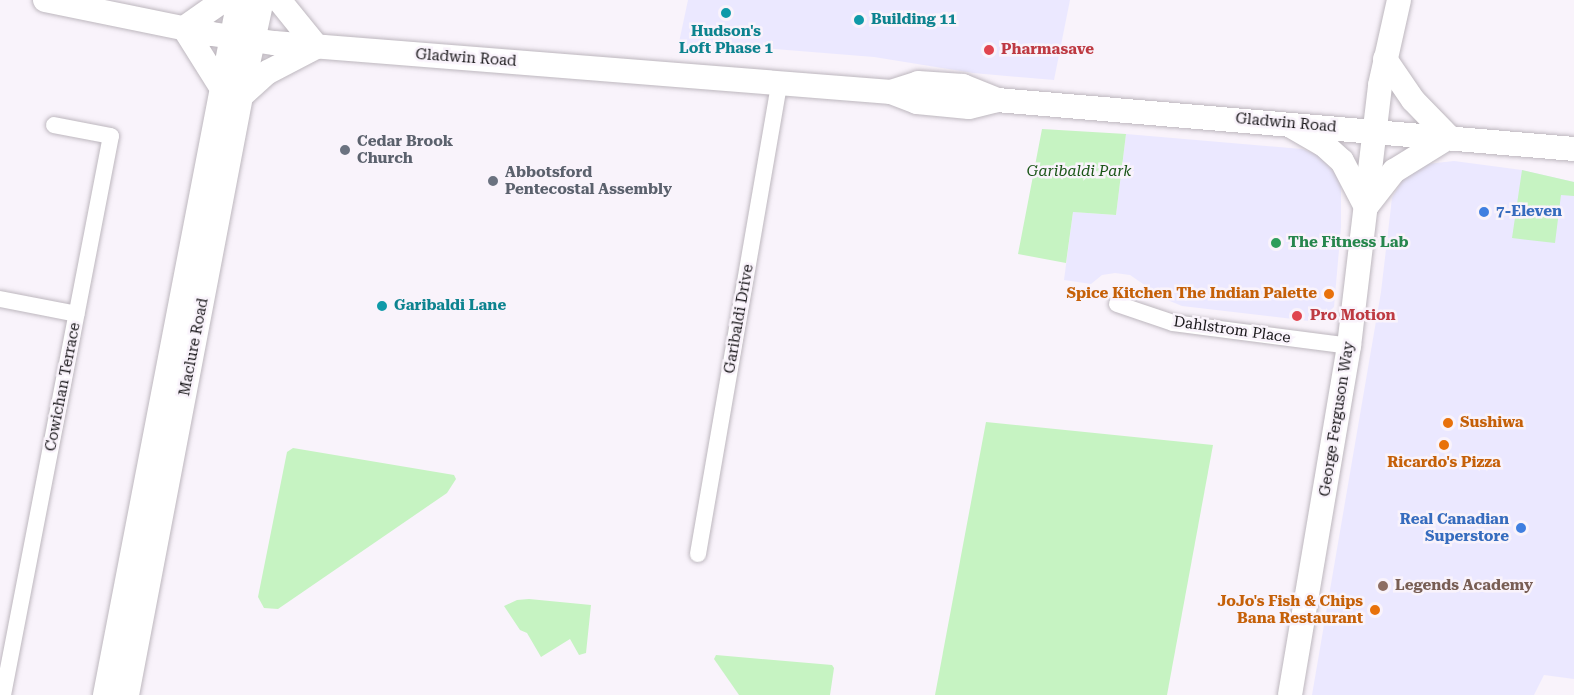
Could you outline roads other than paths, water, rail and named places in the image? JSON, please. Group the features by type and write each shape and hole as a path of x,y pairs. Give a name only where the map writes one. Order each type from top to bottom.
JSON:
{"main road":[{"name":"Gladwin Road","path":"45,0 184,28 317,47 891,92 918,83 963,86 997,100 1574,148"},
{"path":"224,0 184,28 231,92 317,47 279,0"},
{"name":"Maclure Road","path":"105,695 242,38 239,0"},
{"name":"Maclure Road","path":"242,38 262,0"},
{"name":"George Ferguson Way","path":"1290,695 1349,346 1373,130 1385,59 1400,0"},
{"path":"1286,123 1323,144 1337,156 1366,207 1394,171 1407,161 1432,150 1449,137 1413,100 1385,59"},
{"name":"Maclure Road","path":"127,695 231,92"}],"street":[{"name":"Garibaldi Drive","path":"698,554 779,83"},
{"name":"Cowichan Terrace","path":"3,695 111,136 54,125"},
{"path":"0,299 77,315"},
{"name":"Dahlstrom Place","path":"1117,304 1173,323 1349,346"}],"place":[{"name":"Hudson's Loft Phase 1","path":"726,13"},
{"name":"Building 11","path":"859,20"},
{"name":"Pharmasave","path":"989,50"},
{"name":"Cedar Brook Church","path":"345,150"},
{"name":"Abbotsford Pentecostal Assembly","path":"493,181"},
{"name":"7-Eleven","path":"1484,212"},
{"name":"The Fitness Lab","path":"1276,243"},
{"name":"Spice Kitchen The Indian Palette","path":"1329,294"},
{"name":"Garibaldi Lane","path":"382,306"},
{"name":"Pro Motion","path":"1297,316"},
{"name":"Sushiwa","path":"1448,423"},
{"name":"Ricardo's Pizza","path":"1444,445"},
{"name":"Real Canadian Superstore","path":"1521,528"},
{"name":"Legends Academy","path":"1383,586"},
{"name":"JoJo's Fish & Chips Bana Restaurant","path":"1375,610"}],"park label":[{"name":"Garibaldi Park","path":"1079,172"}]}
